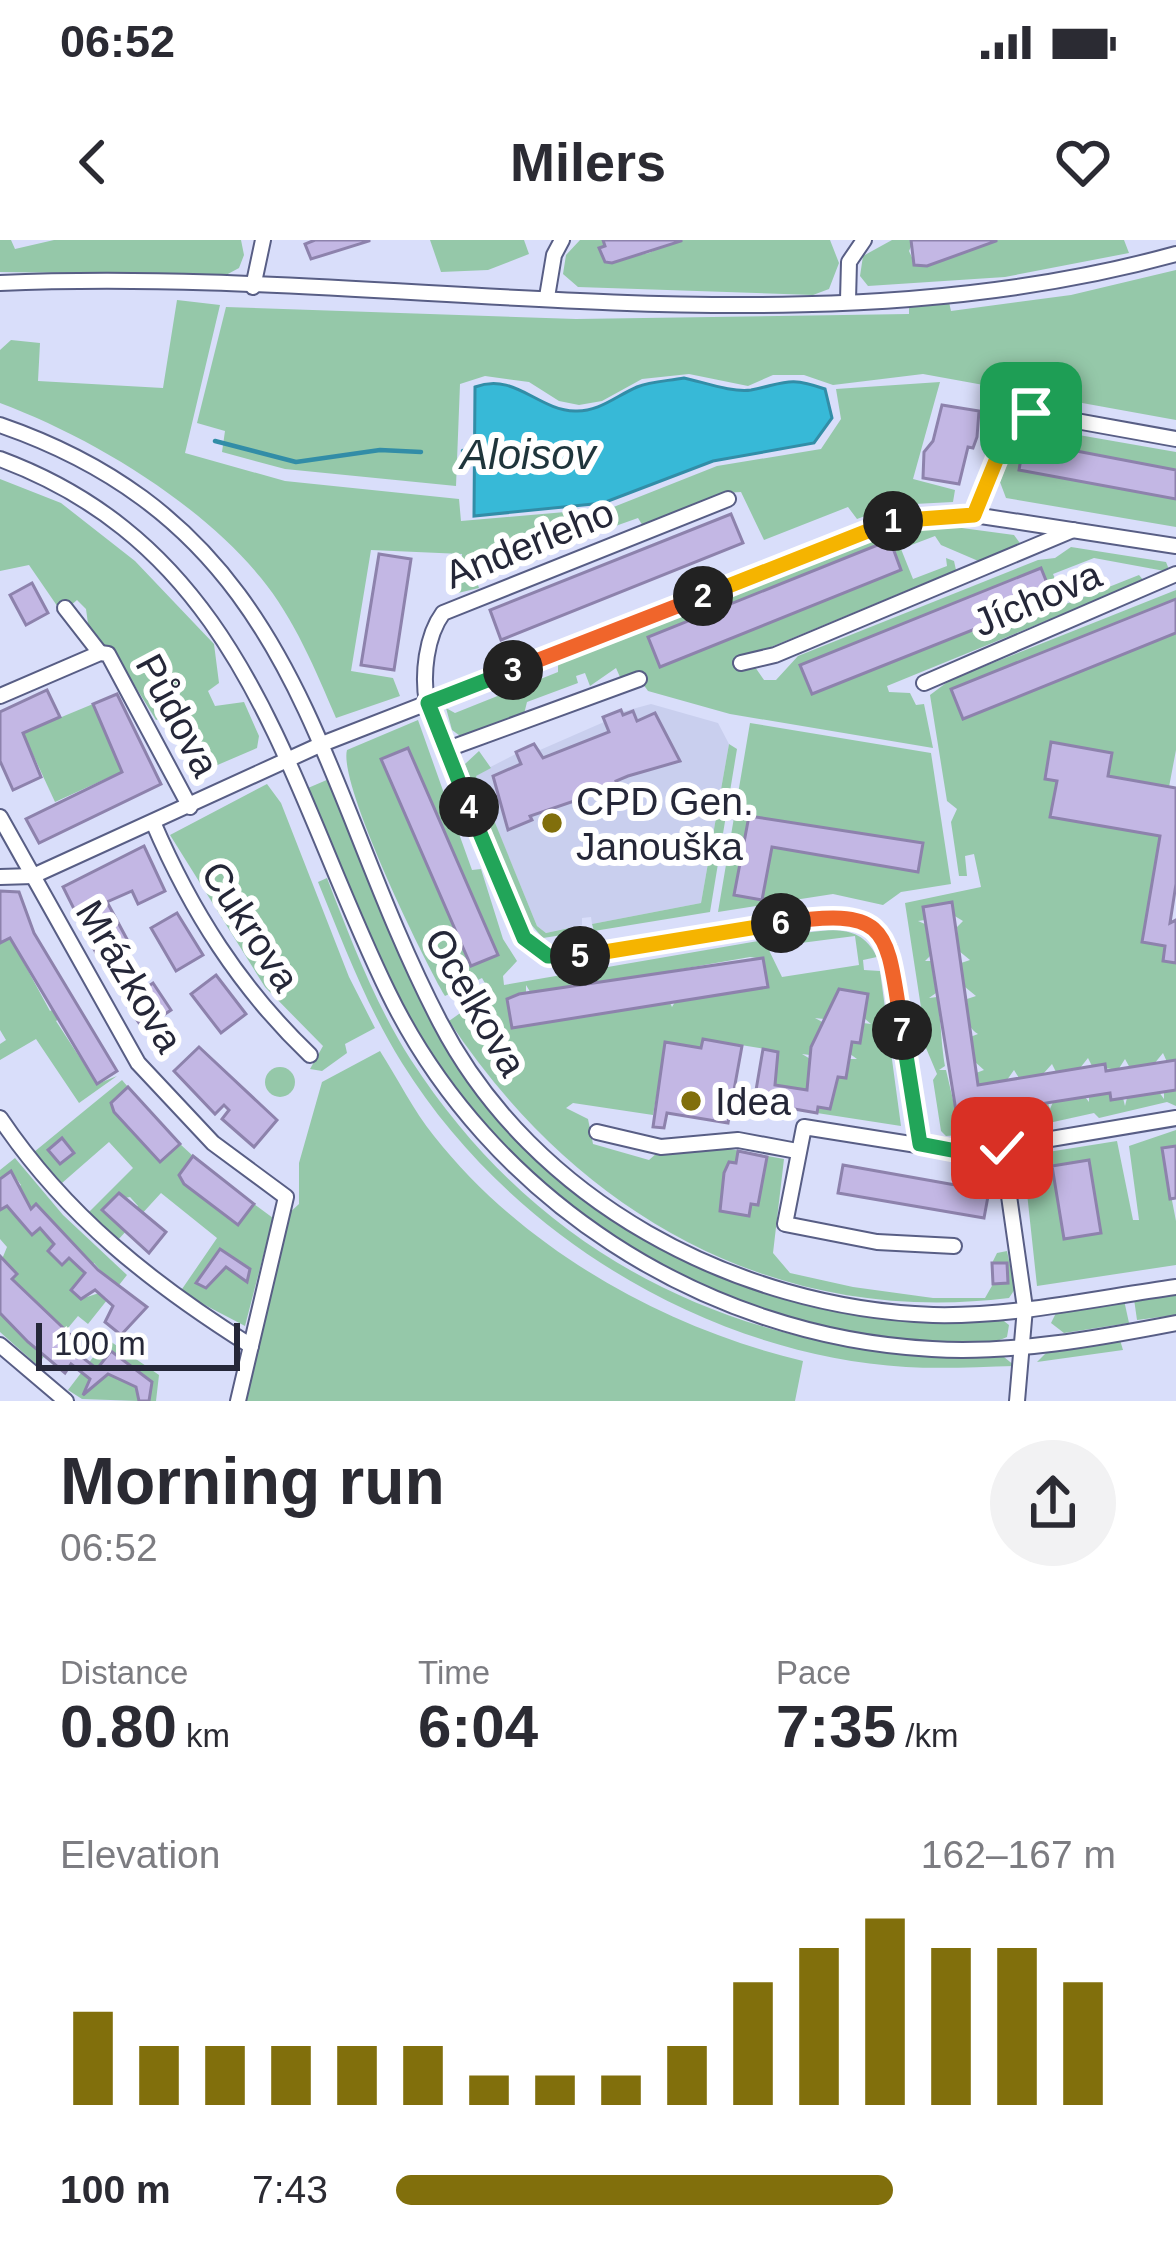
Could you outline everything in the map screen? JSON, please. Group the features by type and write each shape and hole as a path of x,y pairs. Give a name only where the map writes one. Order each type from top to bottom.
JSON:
{"street":[{"path":"253,287 262,240"},
{"path":"547,297 554,255 562,240"},
{"path":"848,300 848,262 864,240"},
{"path":"0,283 848,300 1043,284 1176,254"},
{"path":"974,515 1010,426 1019,416 1031,413 1176,439"},
{"name":"Ocelkova","path":"0,424 87,462 183,534 257,616 283,657 441,1024 492,1099 568,1176 667,1244 789,1294 928,1315 1025,1308 1176,1287"},
{"name":"Ocelkova","path":"0,459 103,512 172,572 244,665 280,763 422,1054 494,1147 568,1213 675,1281 794,1325 936,1350 1025,1345 1176,1323"},
{"name":"Anderleho","path":"428,703 424,682 434,626 443,614 728,499"},
{"path":"0,877 33,876 322,744 900,519 974,515 1078,527 1176,546"},
{"path":"741,663 775,655 1078,527"},
{"name":"Jíchova","path":"924,683 1176,574"},
{"name":"Půdova","path":"65,608 104,653 190,807"},
{"path":"0,697 104,653"},
{"path":"445,750 639,679"},
{"path":"428,703 524,938 548,956 565,958 826,916 852,917 875,927 889,947 920,1144"},
{"name":"Mrázkova","path":"0,817 138,1063 213,1143 286,1197 250,1346"},
{"name":"Cukrova","path":"153,822 187,898 221,952 266,1012 310,1055"},
{"path":"0,1118 80,1220 166,1293 250,1346 238,1401"},
{"path":"954,1246 877,1242 785,1224 804,1126 967,1153 1176,1118"},
{"path":"597,1132 661,1147 738,1140 797,1151"},
{"path":"1002,1148 1025,1308 1017,1401"},
{"path":"0,1345 66,1401"}],"shaded area":[{"path":"651,704 718,723 729,744 701,903 592,924 591,917 582,918 582,925 546,933 537,926 475,775 535,744 540,750 604,722 603,717"}],"green space":[{"path":"0,240 11,240 15,249 54,240 241,240 244,255 239,268 226,275 0,272"},
{"path":"430,240 524,240 529,254 488,270 441,272"},
{"path":"580,240 603,240 606,262 649,253 677,240 830,240 839,263 829,289 813,295 578,287 563,274 566,255"},
{"path":"892,240 914,240 909,251 915,264 958,255 991,240 1124,240 1129,253 1005,277 868,286 860,276 863,256"},
{"path":"1176,270 1176,420 923,374 833,385 804,375 773,375 748,386 689,374 642,379 602,401 579,405 559,401 529,382 485,376 460,384 456,486 285,469 222,452 225,431 197,423 226,307 576,319 909,314 909,305 949,302 951,311 1071,295"},
{"path":"177,300 220,305 185,453 285,481 459,499 461,521 611,508 717,466 821,449 841,419 836,389 940,382 913,479 955,490 953,502 895,505 857,519 848,507 764,540 741,492 724,493 643,526 638,518 475,576 479,588 458,593 462,554 371,550 351,671 393,678 400,696 336,718 284,610 236,550 175,498 106,453 0,403 0,350 11,340 40,343 38,381 163,388"},
{"path":"1033,427 1176,452 1176,470 1025,441 1019,469 1176,499 1176,527 1006,498 1000,482 1015,442"},
{"path":"0,479 61,503 135,561 214,644 219,683 208,691 215,706 244,702 259,736 257,748 192,776 164,717 156,720 122,665 89,631 86,609 77,600 62,613 29,565 0,571"},
{"path":"932,524 1014,535 1022,546 983,563 941,545 935,536 901,549 913,579 947,566 946,558 954,561 956,570 735,662 736,668 755,667 764,680 776,680 798,656 1038,560 1055,558 1071,547 1166,562 1170,572 1094,558 1053,574 1066,604 1139,575 1144,581 887,686 889,692 910,693 916,705 924,704 933,748 730,714 648,691 643,684 633,686 629,674 620,677 616,668 590,686 585,673 576,676 578,683 527,702 524,714 463,738 452,730 446,708 455,713 558,672 558,662 874,536","holes":["1041,569 1052,598 811,694 800,665"]},
{"path":"1176,590 1176,599 951,690 1089,668 1176,633 1176,750 1169,787 1108,776 1111,753 1052,742 1045,778 1057,781 1051,817 1147,834 1164,812 1142,941 1165,946 1163,961 1176,963 1176,1060 1167,1062 1163,1053 1154,1064 1130,1068 1125,1059 1118,1070 1092,1066 1088,1058 1080,1068 1056,1072 1052,1064 1043,1074 1019,1078 1014,1070 1007,1080 978,1086 976,1073 984,1070 974,1061 970,1037 978,1034 969,1024 967,999 976,996 965,987 961,963 970,960 959,951 957,927 963,921 953,915 951,902 923,907 925,920 918,921 925,924 930,956 925,961 931,961 936,993 929,998 937,997 939,1007 945,1066 939,1070 946,1070 957,1117 973,1120 982,1111 1012,1109 1017,1116 1017,1108 1048,1103 1050,1109 1053,1102 1085,1097 1089,1102 1089,1096 1109,1093 1111,1100 1123,1098 1125,1106 1127,1098 1159,1092 1164,1099 1164,1092 1176,1090 1176,1106 1167,1102 1099,1118 1094,1113 1013,1131 946,1136 941,1131 933,1080 937,1074 926,1048 929,1031 924,1027 905,903 981,887 974,854 965,856 967,876 959,876 951,822 957,809 947,801 930,695 950,680"},
{"path":"93,704 123,771 55,802 23,733"},
{"path":"418,720 446,799 453,801 463,824 458,831 472,870 481,869 503,939 517,961 503,976 504,985 764,940 782,977 859,965 855,936 793,944 793,935 841,931 861,938 877,957 863,960 864,970 880,971 901,1126 817,1113 818,1107 830,1108 838,1077 846,1078 849,1059 857,1059 850,1054 852,1042 860,1042 863,1023 871,1024 864,1018 868,994 840,989 824,1019 815,1018 826,1024 823,1037 816,1036 810,1055 802,1054 812,1060 807,1090 775,1085 777,1051 704,1039 701,1048 666,1042 653,1115 573,1103 566,1108 588,1119 593,1144 649,1160 657,1153 724,1148 784,1159 773,1253 790,1273 933,1298 985,1298 993,1284 1008,1283 1007,1263 992,1263 997,1253 1007,1251 1015,1289 1009,1298 923,1302 840,1294 762,1274 688,1242 620,1201 557,1149 500,1089 449,1021 490,992 482,978 445,996 368,833 355,798 347,750","holes":["408,749 498,954 472,966 382,759","750,957 764,959 767,987 675,1002 672,1007 670,1003 512,1028 507,1000 526,993 526,985 532,995","738,1151 766,1156 758,1204 751,1204 749,1215 720,1211 729,1162 736,1163"]},
{"path":"750,723 931,753 951,884 901,892 883,905 833,894 718,912","holes":["750,816 922,843 919,871 772,847 763,899 734,895"]},
{"path":"729,744 737,749 710,912 594,931 592,924 701,903"},
{"path":"479,751 491,768 476,776 537,926 546,933 574,927 575,933 543,938 527,920 465,764"},
{"path":"329,779 411,981 436,1027 578,1188 762,1289 1000,1318 1009,1325 1007,1337 971,1345 923,1344 836,1331 773,1315 652,1263 544,1188 453,1092 400,1009 308,788"},
{"path":"267,784 281,803 349,977 375,1028 345,1044 347,1053 322,1071 310,1069 323,1046 265,987 170,835"},
{"path":"327,878 375,994 411,1060 466,1134 527,1196 594,1248 667,1290 745,1321 827,1342 914,1354 1004,1357 1015,1366 906,1367 831,1357 757,1338 686,1310 618,1274 555,1230 497,1180 446,1124 402,1063 367,997 318,882"},
{"path":"31,928 34,933 14,945 50,1011 71,1000 75,1008 56,1021 97,1084 117,1076 79,1103 36,1039 0,1060 0,1044 6,1040 0,1030 0,943"},
{"path":"380,1051 434,1136 510,1214 553,1248 649,1305 699,1328 803,1361 795,1401 243,1401 287,1215 299,1204 299,1163 322,1082"},
{"path":"280,1067 295,1082 280,1097 265,1082"},
{"path":"122,1080 128,1087 111,1102 159,1162 180,1144 193,1156 209,1203 237,1225 254,1204 273,1218 245,1326 180,1292 217,1238 161,1193 117,1241 87,1214 133,1168 109,1142 62,1183 34,1152","holes":["130,1197 138,1206 120,1227 102,1210 110,1201","220,1249 249,1269 246,1281 226,1267 206,1288 197,1282"]},
{"path":"1176,1130 1176,1146 1162,1149 1176,1221 1176,1265 1037,1286 1023,1156 1117,1141 1133,1220 1139,1220 1129,1146","holes":["1089,1160 1101,1232 1064,1239 1052,1166"]},
{"path":"15,1158 63,1215 127,1275 88,1324 78,1316 37,1365 0,1332 0,1290 17,1274 5,1261 0,1264 7,1247 0,1239 0,1203 21,1185 11,1171 0,1179 0,1170","holes":["94,1263 109,1280 99,1293 81,1299 71,1290"]},
{"path":"1176,1292 1176,1315 1137,1320 1134,1299"},
{"path":"1124,1300 1129,1323 1064,1333 1051,1323 1057,1311"},
{"path":"107,1339 159,1375 156,1401 149,1401 111,1351 90,1379 96,1384 108,1374 136,1387 139,1401 82,1399 68,1390"},
{"path":"1120,1340 1123,1350 1037,1362 1047,1352"}],"water":[{"name":"Aloisov","path":"684,378 744,391 787,382 813,385 825,389 832,418 814,443 713,461 603,503 474,516 475,387 502,384 561,409 584,411 642,385"}],"building":[{"path":"603,240 681,241 612,263 605,262 599,248 605,246"},
{"path":"911,240 996,241 927,266 914,265"},
{"path":"369,241 311,259 305,244"},
{"path":"942,405 979,411 977,437 973,448 968,447 959,484 923,478 924,452 933,441"},
{"path":"1024,441 1176,470 1176,499 1019,470"},
{"path":"731,514 743,543 501,640 490,610"},
{"path":"890,540 901,570 660,667 648,637"},
{"path":"379,554 411,559 394,670 361,665"},
{"path":"1041,568 1053,598 812,694 800,665"},
{"path":"32,583 48,613 26,625 10,595"},
{"path":"1176,599 1176,633 963,719 951,689"},
{"path":"47,690 60,717 23,733 41,777 13,790 0,761 0,712"},
{"path":"117,694 161,784 39,843 26,819 122,772 93,704"},
{"path":"621,710 623,715 633,711 637,721 655,713 680,761 628,776 616,781 618,786 530,816 532,820 508,830 493,776 521,764 516,752 534,744 543,758 609,732 603,717"},
{"path":"1051,742 1112,753 1108,776 1176,788 1176,884 1170,923 1176,920 1176,963 1163,961 1165,946 1142,942 1160,836 1050,817 1057,781 1045,779"},
{"path":"408,748 498,955 471,966 381,759"},
{"path":"749,816 923,843 918,872 772,847 762,900 734,895"},
{"path":"144,846 165,891 138,904 132,891 107,902 129,943 99,959 63,887"},
{"path":"0,891 19,892 34,933 117,1071 97,1084 10,938 0,943"},
{"path":"952,902 978,1085 1105,1064 1106,1071 1176,1060 1176,1090 1111,1100 1110,1093 957,1117 923,907"},
{"path":"177,913 203,955 176,971 151,928"},
{"path":"763,958 768,987 512,1028 507,999 519,994"},
{"path":"216,975 246,1014 221,1033 191,994"},
{"path":"153,983 171,1010 143,1029 125,1002"},
{"path":"839,989 868,994 860,1043 852,1042 846,1078 838,1077 830,1109 818,1107 817,1113 754,1102 763,1049 778,1052 775,1085 807,1090 811,1047"},
{"path":"703,1039 742,1046 728,1123 667,1113 664,1128 653,1127 665,1042 701,1048"},
{"path":"199,1047 277,1120 254,1147 222,1119 229,1110 224,1105 215,1114 174,1071"},
{"path":"128,1087 180,1144 160,1162 114,1112 111,1103"},
{"path":"62,1138 74,1153 60,1164 48,1150"},
{"path":"1176,1146 1176,1198 1170,1199 1162,1148"},
{"path":"738,1151 767,1157 758,1205 751,1204 749,1216 720,1211 724,1173 729,1162 736,1163"},
{"path":"193,1156 254,1204 238,1225 184,1184 179,1175"},
{"path":"1089,1160 1101,1233 1064,1239 1052,1166"},
{"path":"843,1165 989,1191 984,1218 838,1193"},
{"path":"11,1171 31,1209 36,1204 98,1270 147,1307 121,1335 105,1322 113,1306 95,1290 81,1299 71,1290 85,1273 69,1258 62,1265 48,1251 54,1244 40,1228 32,1235 7,1206 0,1210 0,1179"},
{"path":"119,1193 166,1232 149,1253 102,1210"},
{"path":"220,1249 250,1269 247,1282 226,1267 206,1288 196,1283"},
{"path":"0,1256 17,1274 12,1279 79,1343 73,1350 97,1369 111,1351 152,1382 149,1401 139,1401 136,1387 108,1374 83,1395 90,1379 71,1364 65,1373 28,1342 0,1313"},
{"path":"992,1263 1007,1263 1008,1283 993,1284"}],"waterway":[{"path":"215,441 296,462 380,450 421,452"},
{"path":"463,451 475,452"}],"place":[{"name":"CPD Gen. Janouška","path":"552,823"},
{"name":"Idea","path":"691,1101"}],"route":[{"path":"1002,1148 967,1153 920,1144 889,947 875,927 852,917 826,916 565,958 548,956 532,946 524,938 428,703 900,519 974,515 1010,426 1019,416 1031,413"}]}
